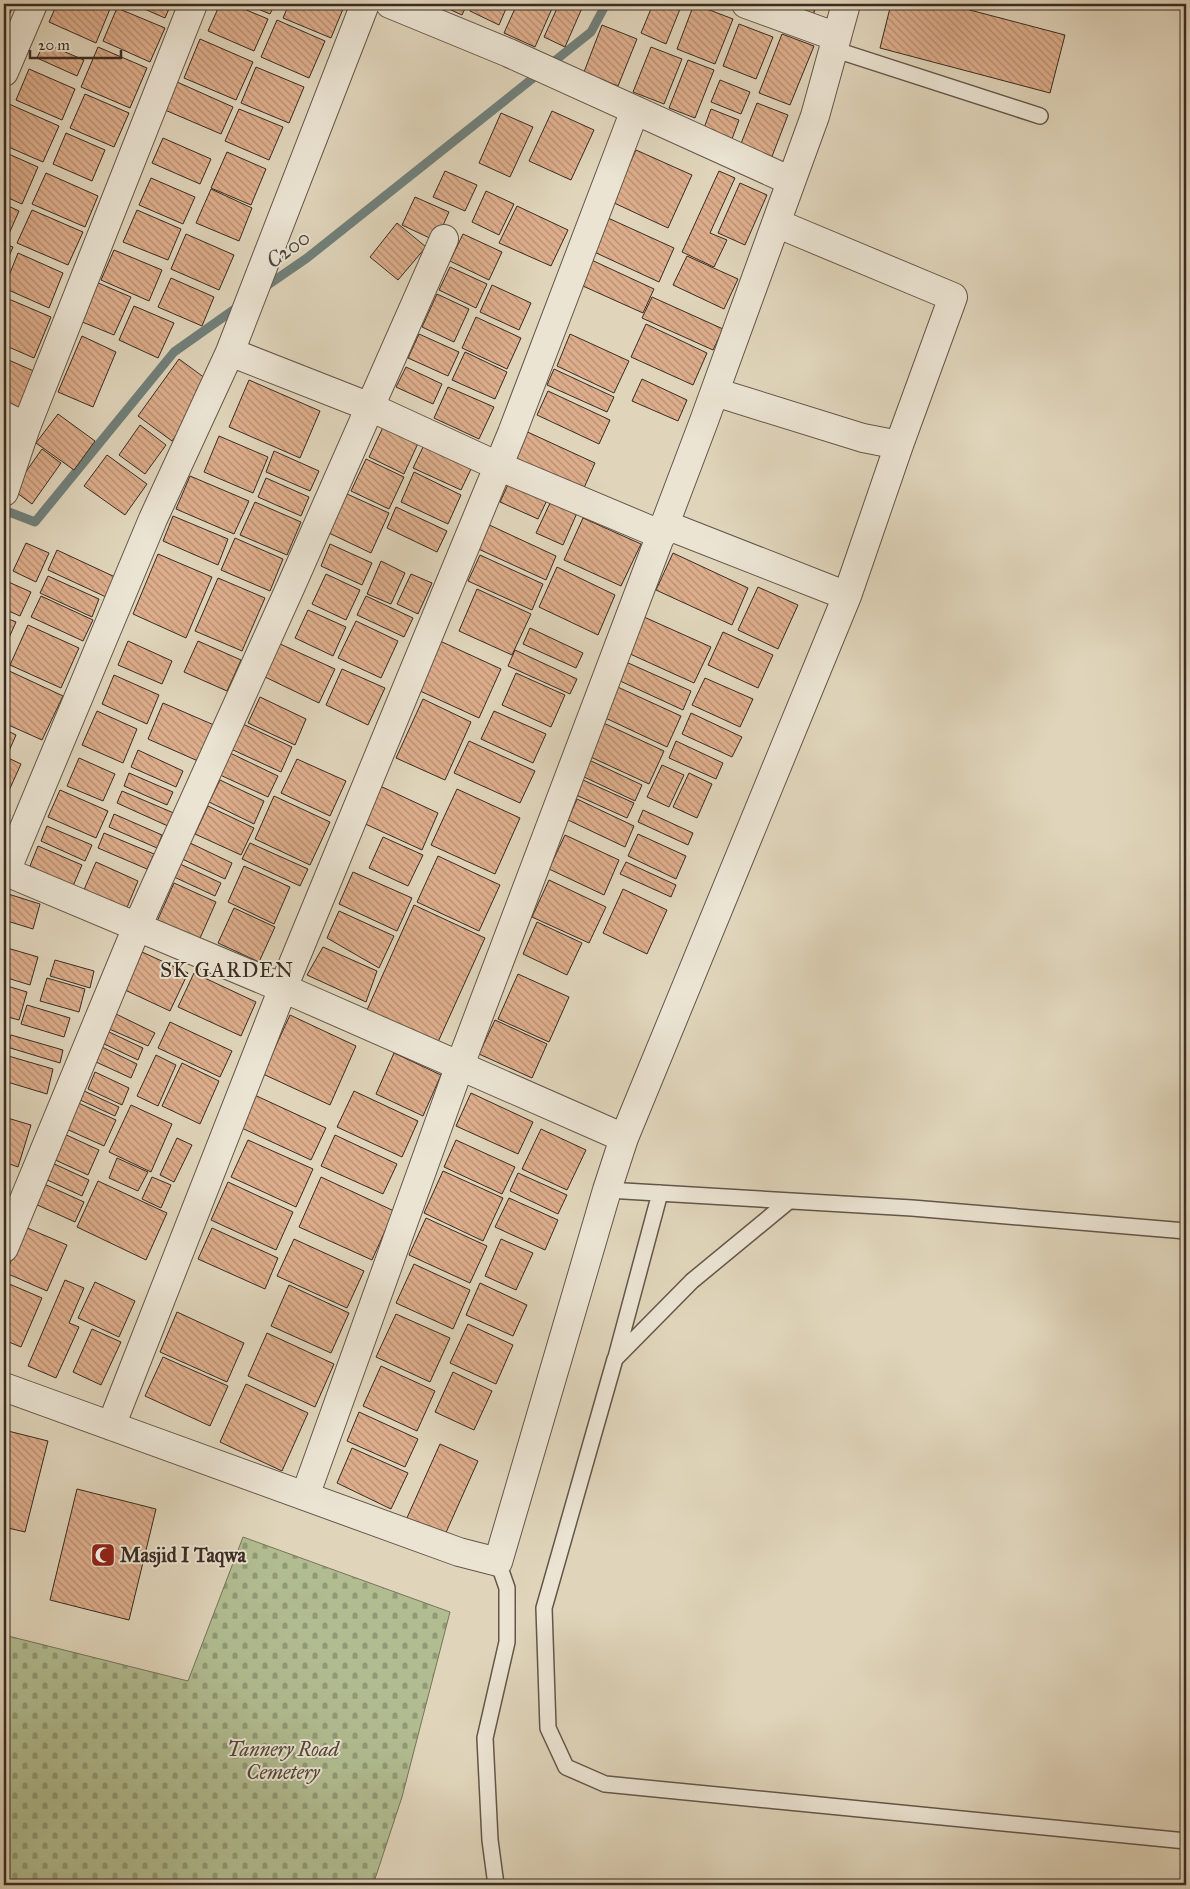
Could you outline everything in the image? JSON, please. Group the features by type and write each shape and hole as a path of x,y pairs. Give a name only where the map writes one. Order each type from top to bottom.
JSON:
{"street":[{"path":"4,72 9,45 33,4"},
{"path":"4,492 15,422 193,4"},
{"path":"366,4 230,352 153,519 4,873 283,988 624,1138"},
{"path":"390,4 558,75 791,181"},
{"path":"746,4 835,43"},
{"path":"305,1496 460,1065 715,392 815,116 846,4"},
{"path":"111,1426 283,988 498,466 635,110"},
{"path":"4,1387 459,1552 498,1562 624,1138 846,596 953,298 776,223"},
{"path":"4,1248 138,927 444,240"},
{"path":"230,352 370,407 498,466 664,530 846,596"},
{"path":"715,392 863,438 899,446"}],"lane":[{"path":"835,43 1040,116"},
{"path":"607,1190 922,1209 1186,1231"},
{"path":"660,1193 544,1608 548,1728 566,1767 605,1784 1186,1840"},
{"path":"615,1359 692,1281 789,1201"},
{"path":"496,1885 490,1840 485,1738 507,1642 507,1588 498,1562"}],"green space":[{"name":"Tannery Road Cemetery","path":"243,1537 450,1612 402,1797 373,1885 4,1885 4,1635 188,1681"}],"building":[{"path":"4,4 14,4 4,27"},
{"path":"57,4 112,4 96,43 49,22"},
{"path":"133,4 171,4 165,18"},
{"path":"220,4 232,4 268,19 254,51 208,31"},
{"path":"246,4 275,4 270,14"},
{"path":"289,4 332,4 343,9 331,38 283,18"},
{"path":"438,4 467,4 462,15"},
{"path":"473,4 508,4 499,25 470,11"},
{"path":"517,4 554,4 535,47 504,33"},
{"path":"559,4 572,4 582,8 565,47 544,37"},
{"path":"653,4 682,4 666,44 641,33"},
{"path":"694,4 733,19 715,64 677,49"},
{"path":"780,4 817,4 812,18"},
{"path":"891,4 947,4 1065,35 1050,93 880,48"},
{"path":"117,8 165,28 150,62 103,41"},
{"path":"277,20 325,41 309,78 261,57"},
{"path":"739,24 773,37 756,79 723,66"},
{"path":"602,25 637,39 618,86 584,72"},
{"path":"782,34 814,46 790,105 759,93"},
{"path":"200,39 253,62 236,100 184,78"},
{"path":"44,43 84,60 77,76 37,58"},
{"path":"98,47 147,68 130,108 81,87"},
{"path":"651,47 682,59 664,104 633,92"},
{"path":"688,60 714,70 695,118 669,108"},
{"path":"256,67 304,87 289,123 241,103"},
{"path":"29,69 75,89 62,120 16,100"},
{"path":"720,80 750,92 741,114 711,102"},
{"path":"177,82 233,107 221,134 165,110"},
{"path":"85,94 129,113 114,147 70,128"},
{"path":"757,103 788,115 771,159 740,146"},
{"path":"9,104 59,126 43,162 4,145 4,117"},
{"path":"239,109 283,127 269,160 225,141"},
{"path":"711,109 739,120 732,139 704,128"},
{"path":"552,111 594,130 571,180 529,161"},
{"path":"501,113 533,127 510,177 479,163"},
{"path":"66,133 105,150 92,181 53,164"},
{"path":"163,138 211,159 200,184 152,163"},
{"path":"636,150 692,175 668,228 612,202"},
{"path":"4,152 38,167 22,204 4,196"},
{"path":"227,152 266,169 251,205 211,188"},
{"path":"445,171 477,185 465,211 433,197"},
{"path":"719,171 735,178 710,233 727,240 714,267 682,252"},
{"path":"46,173 98,196 85,227 32,204"},
{"path":"151,178 195,197 183,224 139,205"},
{"path":"740,183 767,195 745,245 718,233"},
{"path":"211,189 252,208 239,241 196,223"},
{"path":"486,191 514,204 499,235 472,222"},
{"path":"415,197 449,212 436,241 402,225"},
{"path":"4,204 19,211 8,236 4,234"},
{"path":"517,206 568,230 551,266 499,243"},
{"path":"32,210 83,232 68,265 17,243"},
{"path":"137,210 181,229 168,260 123,242"},
{"path":"608,218 674,248 659,282 592,251"},
{"path":"397,223 426,247 398,280 370,257"},
{"path":"186,234 234,255 219,290 171,269"},
{"path":"463,234 502,252 489,280 450,261"},
{"path":"4,244 13,247 4,268"},
{"path":"114,250 162,270 149,301 101,280"},
{"path":"18,253 63,273 49,308 4,288"},
{"path":"687,256 738,279 724,309 673,285"},
{"path":"585,257 654,289 643,313 574,282"},
{"path":"450,267 487,284 476,308 439,290"},
{"path":"171,278 214,297 202,326 158,307"},
{"path":"96,282 131,297 114,335 80,321"},
{"path":"492,285 531,303 519,330 480,312"},
{"path":"437,294 469,309 454,342 422,327"},
{"path":"4,297 51,317 34,358 4,345"},
{"path":"652,297 723,329 713,350 642,318"},
{"path":"134,306 174,323 158,358 119,340"},
{"path":"476,317 521,338 507,369 462,348"},
{"path":"646,324 707,353 693,385 631,357"},
{"path":"419,334 459,352 448,376 408,358"},
{"path":"570,334 629,361 614,393 557,366"},
{"path":"82,336 116,352 93,407 58,392"},
{"path":"465,352 507,372 495,399 452,380"},
{"path":"4,358 36,372 16,417 4,412"},
{"path":"179,359 213,384 172,441 138,416"},
{"path":"406,367 442,384 433,404 396,387"},
{"path":"554,369 614,397 607,412 547,385"},
{"path":"642,379 687,400 678,421 632,401"},
{"path":"249,380 320,411 300,458 229,427"},
{"path":"448,387 494,407 479,439 434,418"},
{"path":"548,391 610,420 599,444 537,415"},
{"path":"58,414 95,441 74,470 36,443"},
{"path":"385,423 420,439 404,474 369,457"},
{"path":"140,425 166,445 145,474 119,455"},
{"path":"521,429 595,463 580,497 506,463"},
{"path":"4,432 17,438 4,469"},
{"path":"219,436 268,457 253,493 204,472"},
{"path":"424,445 472,467 461,490 413,468"},
{"path":"42,449 61,463 32,504 13,490"},
{"path":"274,451 319,471 310,491 266,472"},
{"path":"107,455 147,484 125,515 84,486"},
{"path":"366,459 404,477 389,509 351,491"},
{"path":"414,472 461,495 448,524 401,502"},
{"path":"190,476 249,501 234,534 176,509"},
{"path":"512,476 550,494 538,519 500,502"},
{"path":"266,478 309,497 301,516 258,497"},
{"path":"347,494 389,513 371,553 329,533"},
{"path":"551,501 577,513 563,545 536,533"},
{"path":"255,502 301,522 287,555 240,535"},
{"path":"396,507 447,531 437,552 387,528"},
{"path":"173,516 228,539 218,565 163,541"},
{"path":"583,518 641,544 621,586 564,560"},
{"path":"485,523 556,556 546,580 474,547"},
{"path":"235,538 283,559 270,591 221,570"},
{"path":"26,543 49,553 36,582 13,571"},
{"path":"330,544 372,563 362,585 321,566"},
{"path":"57,550 115,577 106,597 48,570"},
{"path":"673,553 748,588 732,625 656,590"},
{"path":"158,554 212,577 186,638 133,614"},
{"path":"480,555 543,584 532,610 468,581"},
{"path":"381,561 405,573 391,604 367,594"},
{"path":"557,567 615,595 598,635 539,607"},
{"path":"326,574 360,590 346,620 312,604"},
{"path":"411,574 432,583 418,614 397,604"},
{"path":"48,576 99,599 92,617 40,593"},
{"path":"218,578 265,598 242,651 195,631"},
{"path":"4,580 31,592 20,616 4,609"},
{"path":"758,587 798,605 778,649 738,630"},
{"path":"477,589 531,614 512,655 459,631"},
{"path":"41,596 93,620 83,641 31,617"},
{"path":"366,596 413,618 404,637 357,615"},
{"path":"308,610 346,627 333,656 295,638"},
{"path":"4,617 16,622 4,649"},
{"path":"644,617 711,647 694,683 628,653"},
{"path":"356,621 398,641 381,678 338,658"},
{"path":"28,625 79,648 61,688 10,665"},
{"path":"530,628 583,653 576,668 523,644"},
{"path":"723,632 773,655 758,688 708,665"},
{"path":"128,641 172,661 162,684 118,665"},
{"path":"198,641 241,660 227,691 184,672"},
{"path":"440,641 501,669 479,718 418,690"},
{"path":"278,643 335,669 319,703 263,676"},
{"path":"515,650 577,679 570,694 508,666"},
{"path":"626,662 691,691 683,710 618,680"},
{"path":"5,669 63,696 42,740 4,723"},
{"path":"342,669 385,688 368,725 326,705"},
{"path":"516,673 565,695 551,727 502,705"},
{"path":"114,675 159,695 147,724 102,704"},
{"path":"705,678 753,699 740,727 692,705"},
{"path":"611,684 681,716 667,747 597,714"},
{"path":"260,697 306,719 295,745 248,723"},
{"path":"423,699 471,722 445,780 396,758"},
{"path":"163,703 214,725 198,761 148,739"},
{"path":"97,711 137,729 123,763 82,745"},
{"path":"494,711 546,734 533,763 481,739"},
{"path":"691,713 742,737 732,757 682,734"},
{"path":"597,720 664,751 649,784 582,753"},
{"path":"243,724 292,747 281,772 231,749"},
{"path":"4,729 16,735 9,751 4,749"},
{"path":"469,741 535,771 520,803 454,773"},
{"path":"676,741 723,763 716,779 669,758"},
{"path":"138,750 183,771 176,787 131,767"},
{"path":"228,752 278,776 268,797 218,774"},
{"path":"4,756 21,764 7,795 4,793"},
{"path":"79,758 115,774 103,801 67,786"},
{"path":"297,759 346,781 330,816 281,793"},
{"path":"589,760 642,785 635,801 582,776"},
{"path":"662,765 684,775 669,807 647,797"},
{"path":"129,773 173,792 167,805 124,786"},
{"path":"689,773 712,784 697,818 673,807"},
{"path":"220,780 264,801 254,824 209,802"},
{"path":"583,780 634,803 627,818 576,795"},
{"path":"378,785 438,813 422,850 361,822"},
{"path":"457,789 520,818 495,874 431,845"},
{"path":"60,790 108,811 96,838 48,817"},
{"path":"122,791 176,814 170,827 117,803"},
{"path":"274,796 330,822 310,865 255,839"},
{"path":"577,799 634,826 625,847 568,820"},
{"path":"208,806 254,828 241,855 195,834"},
{"path":"643,810 693,833 688,845 638,822"},
{"path":"4,812 10,815 4,830"},
{"path":"114,814 162,835 157,848 109,827"},
{"path":"47,826 92,845 85,861 41,841"},
{"path":"104,833 154,854 147,869 98,848"},
{"path":"638,834 686,856 676,879 628,856"},
{"path":"565,835 619,860 604,895 549,869"},
{"path":"383,837 423,855 408,886 369,868"},
{"path":"188,842 232,863 225,879 180,858"},
{"path":"250,843 308,869 300,886 242,859"},
{"path":"38,846 82,865 73,886 30,866"},
{"path":"438,856 500,885 479,931 417,902"},
{"path":"96,862 138,881 126,910 83,892"},
{"path":"626,862 676,885 671,897 620,874"},
{"path":"178,863 221,883 215,896 172,876"},
{"path":"244,866 290,887 274,924 228,902"},
{"path":"353,872 412,898 397,931 339,904"},
{"path":"549,880 606,907 589,943 532,917"},
{"path":"174,883 216,902 197,945 155,926"},
{"path":"623,889 667,910 647,954 603,933"},
{"path":"5,893 40,904 33,929 4,920"},
{"path":"414,905 485,938 438,1042 367,1010"},
{"path":"234,908 275,927 259,962 218,943"},
{"path":"339,911 394,936 379,968 327,938"},
{"path":"537,922 582,943 567,975 523,954"},
{"path":"4,947 38,957 30,985 4,977"},
{"path":"323,947 377,971 366,1002 307,975"},
{"path":"142,952 188,973 170,1011 125,990"},
{"path":"55,960 94,971 90,988 50,976"},
{"path":"194,973 256,1002 241,1036 178,1007"},
{"path":"518,974 569,997 549,1042 498,1019"},
{"path":"47,978 85,989 79,1012 40,1001"},
{"path":"4,985 27,992 19,1020 4,1016"},
{"path":"27,1005 70,1018 64,1037 21,1024"},
{"path":"114,1013 155,1033 148,1046 107,1028"},
{"path":"290,1015 356,1046 330,1105 263,1074"},
{"path":"495,1020 547,1044 532,1078 479,1054"},
{"path":"170,1022 232,1051 220,1077 158,1048"},
{"path":"107,1031 143,1048 138,1060 102,1043"},
{"path":"11,1035 63,1050 60,1063 7,1047"},
{"path":"102,1047 137,1064 131,1078 96,1062"},
{"path":"394,1053 441,1075 423,1116 376,1094"},
{"path":"5,1055 53,1069 47,1094 4,1081"},
{"path":"156,1055 176,1065 158,1106 137,1096"},
{"path":"182,1063 219,1081 200,1124 162,1106"},
{"path":"95,1072 129,1088 122,1105 88,1089"},
{"path":"82,1090 119,1107 115,1116 78,1099"},
{"path":"354,1091 418,1121 402,1157 337,1127"},
{"path":"248,1092 326,1128 311,1160 233,1124"},
{"path":"471,1093 533,1122 518,1154 456,1126"},
{"path":"74,1101 116,1120 104,1146 62,1127"},
{"path":"131,1105 172,1124 151,1172 109,1152"},
{"path":"4,1117 31,1125 18,1167 4,1162"},
{"path":"541,1129 586,1150 567,1190 522,1169"},
{"path":"62,1133 99,1150 88,1175 51,1158"},
{"path":"335,1135 397,1164 383,1194 321,1166"},
{"path":"177,1138 192,1145 174,1182 160,1175"},
{"path":"248,1140 313,1169 296,1207 231,1177"},
{"path":"456,1140 515,1167 502,1194 444,1167"},
{"path":"117,1158 148,1172 138,1191 109,1178"},
{"path":"48,1161 89,1180 82,1196 41,1177"},
{"path":"4,1169 8,1171 4,1187"},
{"path":"443,1171 503,1198 483,1241 424,1213"},
{"path":"518,1173 567,1195 558,1214 510,1191"},
{"path":"152,1177 171,1185 161,1208 142,1199"},
{"path":"321,1177 394,1211 372,1260 299,1227"},
{"path":"98,1181 167,1213 146,1260 77,1227"},
{"path":"228,1182 293,1212 276,1250 211,1220"},
{"path":"42,1183 84,1202 75,1222 33,1203"},
{"path":"509,1198 558,1220 545,1250 495,1227"},
{"path":"426,1218 487,1246 470,1283 409,1255"},
{"path":"25,1227 67,1245 47,1291 6,1273"},
{"path":"212,1228 278,1258 265,1289 198,1259"},
{"path":"294,1239 364,1271 347,1308 277,1276"},
{"path":"501,1239 533,1253 516,1290 485,1276"},
{"path":"414,1264 470,1290 453,1329 396,1303"},
{"path":"65,1280 84,1288 69,1323 79,1327 56,1378 28,1366"},
{"path":"95,1282 135,1301 119,1337 78,1318"},
{"path":"7,1283 42,1298 21,1347 4,1340 4,1291"},
{"path":"480,1283 527,1305 513,1336 466,1315"},
{"path":"289,1285 349,1313 331,1353 271,1326"},
{"path":"177,1312 244,1343 227,1382 160,1352"},
{"path":"396,1314 450,1338 430,1382 376,1357"},
{"path":"468,1324 513,1345 496,1384 450,1363"},
{"path":"92,1329 121,1342 101,1385 73,1372"},
{"path":"267,1333 334,1364 315,1407 248,1376"},
{"path":"163,1357 228,1386 210,1426 145,1396"},
{"path":"381,1366 435,1391 417,1431 363,1406"},
{"path":"453,1372 492,1391 474,1430 435,1412"},
{"path":"246,1384 308,1413 282,1471 220,1442"},
{"path":"359,1412 418,1439 405,1467 347,1441"},
{"path":"4,1430 48,1441 25,1532 4,1527"},
{"path":"440,1444 478,1461 444,1537 406,1520"},
{"path":"352,1448 408,1473 391,1509 337,1483"},
{"name":"Masjid I Taqwa","path":"77,1489 156,1509 129,1620 50,1600"}],"waterway":[{"name":"C200","path":"262,289 307,258 591,32 606,4"},
{"name":"C200","path":"4,510 35,522 174,352 239,306"}],"place":[{"name":"Masjid I Taqwa","path":"103,1555"}],"district":[{"name":"SK GARDEN","path":"227,970"}]}
